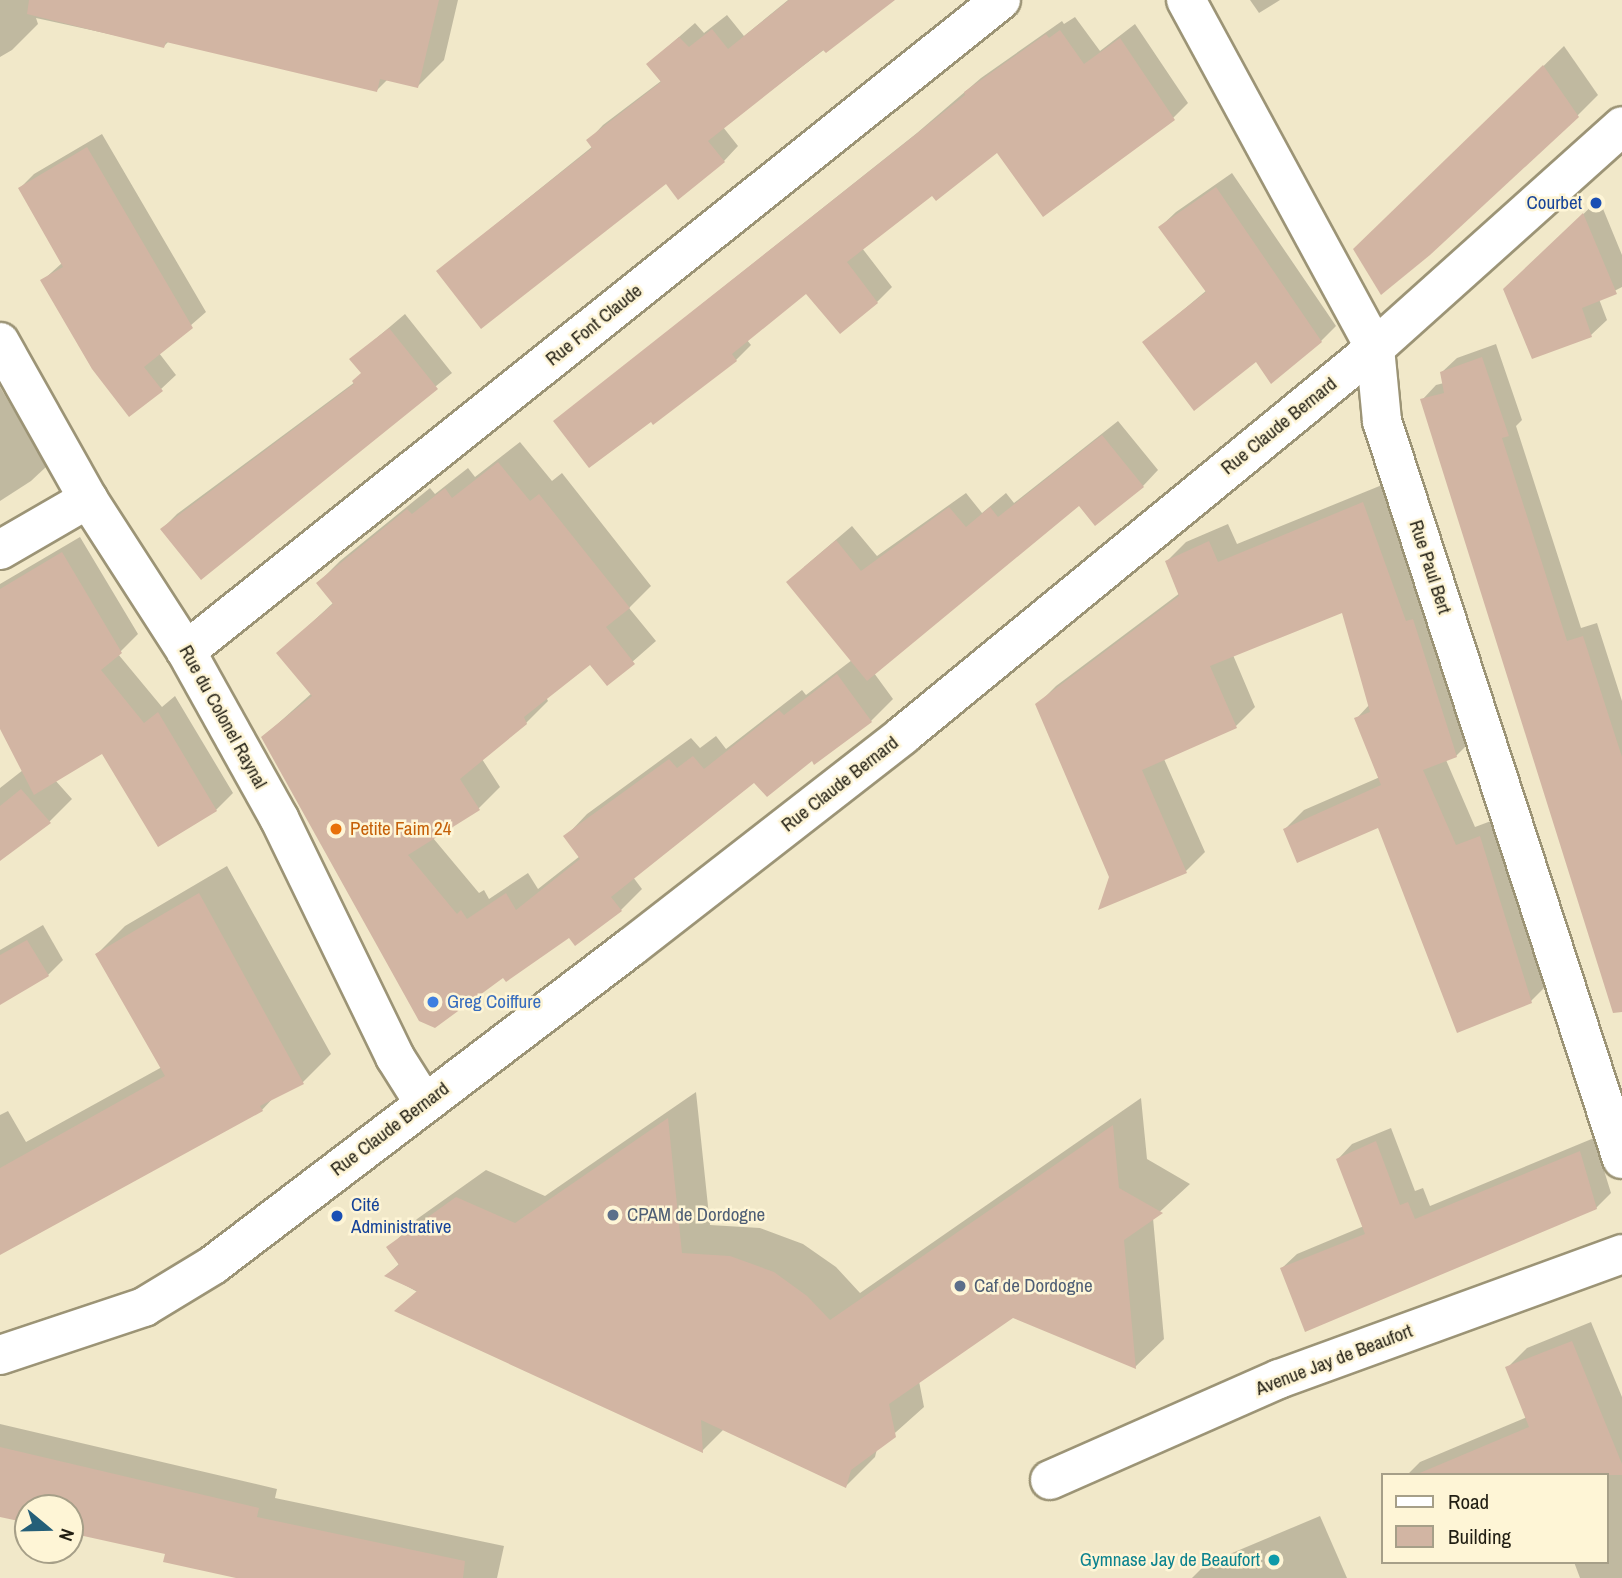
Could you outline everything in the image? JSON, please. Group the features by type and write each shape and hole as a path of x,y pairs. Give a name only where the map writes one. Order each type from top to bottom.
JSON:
{"street":[{"name":"Rue Font Claude","path":"186,650 1001,0"},
{"name":"Rue Paul Bert","path":"1186,0 1375,348 1382,421 1622,1159"},
{"name":"Rue Claude Bernard","path":"0,1355 126,1314 168,1294 213,1265 631,947 903,735 1375,348 1622,126"},
{"name":"Rue du Colonel Raynal","path":"0,342 88,499 186,650 279,818 395,1057 424,1103"},
{"path":"0,550 88,499"},
{"name":"Avenue Jay de Beaufort","path":"1050,1480 1279,1379 1622,1254"}],"building":[{"path":"29,0 439,0 418,88 380,79 377,92 166,42 164,48 27,14"},
{"path":"789,0 895,0 826,53 823,50 708,141 725,162 678,200 666,184 481,329 436,271 592,148 586,140 661,82 646,64 679,37 689,47 712,29 728,49"},
{"path":"1060,30 1084,64 1120,38 1175,120 1043,217 997,153 936,201 932,196 847,262 878,303 840,334 806,294 732,354 737,361 653,425 651,422 589,468 553,421 965,95 964,92 1046,34 1049,38"},
{"path":"1543,65 1579,117 1430,255 1381,295 1353,249"},
{"path":"87,147 193,328 144,367 163,391 129,417 92,369 40,280 63,267 18,188"},
{"path":"1216,187 1322,342 1271,384 1256,362 1194,411 1142,342 1206,292 1158,227"},
{"path":"1583,213 1617,294 1582,308 1592,337 1532,359 1503,289"},
{"path":"389,328 438,389 201,580 160,529 354,384 352,381 361,373 349,359"},
{"path":"1482,357 1509,436 1502,438 1567,641 1583,636 1622,757 1622,1012 1613,1013 1420,399 1444,393 1440,372"},
{"path":"1102,435 1144,487 1095,526 1079,506 867,681 786,582 836,540 861,571 949,507 966,527 990,507 998,517"},
{"path":"498,462 530,501 539,494 630,608 606,627 635,664 607,686 590,665 524,717 527,724 460,779 480,810 408,855 457,914 461,910 467,919 506,893 516,910 580,859 563,836 669,759 677,768 693,756 704,769 779,710 784,715 837,674 872,722 814,765 812,761 767,797 754,783 611,897 622,911 575,946 569,938 506,982 503,978 435,1028 419,1021 261,737 312,696 276,653 333,604 316,583 407,509 412,514 445,488 452,498"},
{"path":"1363,502 1406,621 1413,619 1457,757 1423,770 1456,845 1480,836 1532,1003 1457,1033 1378,828 1297,863 1283,829 1381,785 1354,718 1370,712 1342,613 1210,666 1237,728 1142,770 1187,873 1098,910 1109,877 1035,704 1179,596 1165,561 1209,541 1218,562"},
{"path":"62,552 122,653 101,670 144,723 158,712 217,811 158,847 102,754 34,795 0,729 0,589"},
{"path":"21,789 51,823 0,861 0,806"},
{"path":"199,893 304,1084 260,1106 263,1111 0,1255 0,1168 165,1076 95,954"},
{"path":"27,940 49,976 0,1005 0,955"},
{"path":"668,1118 682,1253 730,1256 774,1272 807,1296 830,1320 1113,1125 1119,1188 1163,1213 1124,1240 1136,1369 1013,1318 889,1404 896,1437 851,1470 846,1488 701,1420 703,1453 394,1311 417,1291 384,1276 399,1265 386,1247 456,1197 515,1223"},
{"path":"1376,1141 1400,1205 1408,1202 1415,1219 1580,1151 1597,1209 1305,1332 1280,1268 1365,1234 1336,1159"},
{"path":"1572,1341 1622,1464 1622,1475 1420,1473 1529,1427 1505,1367"},
{"path":"0,1447 259,1508 257,1517 465,1561 463,1578 236,1578 163,1562 165,1554 84,1536 84,1494 14,1494 14,1520 0,1517"}],"place":[{"name":"Courbet","path":"1596,203"},
{"name":"Petite Faim 24","path":"336,829"},
{"name":"Greg Coiffure","path":"433,1002"},
{"name":"CPAM de Dordogne","path":"613,1215"},
{"name":"Cité Administrative","path":"337,1216"},
{"name":"Caf de Dordogne","path":"960,1286"},
{"name":"Gymnase Jay de Beaufort","path":"1274,1560"}]}
